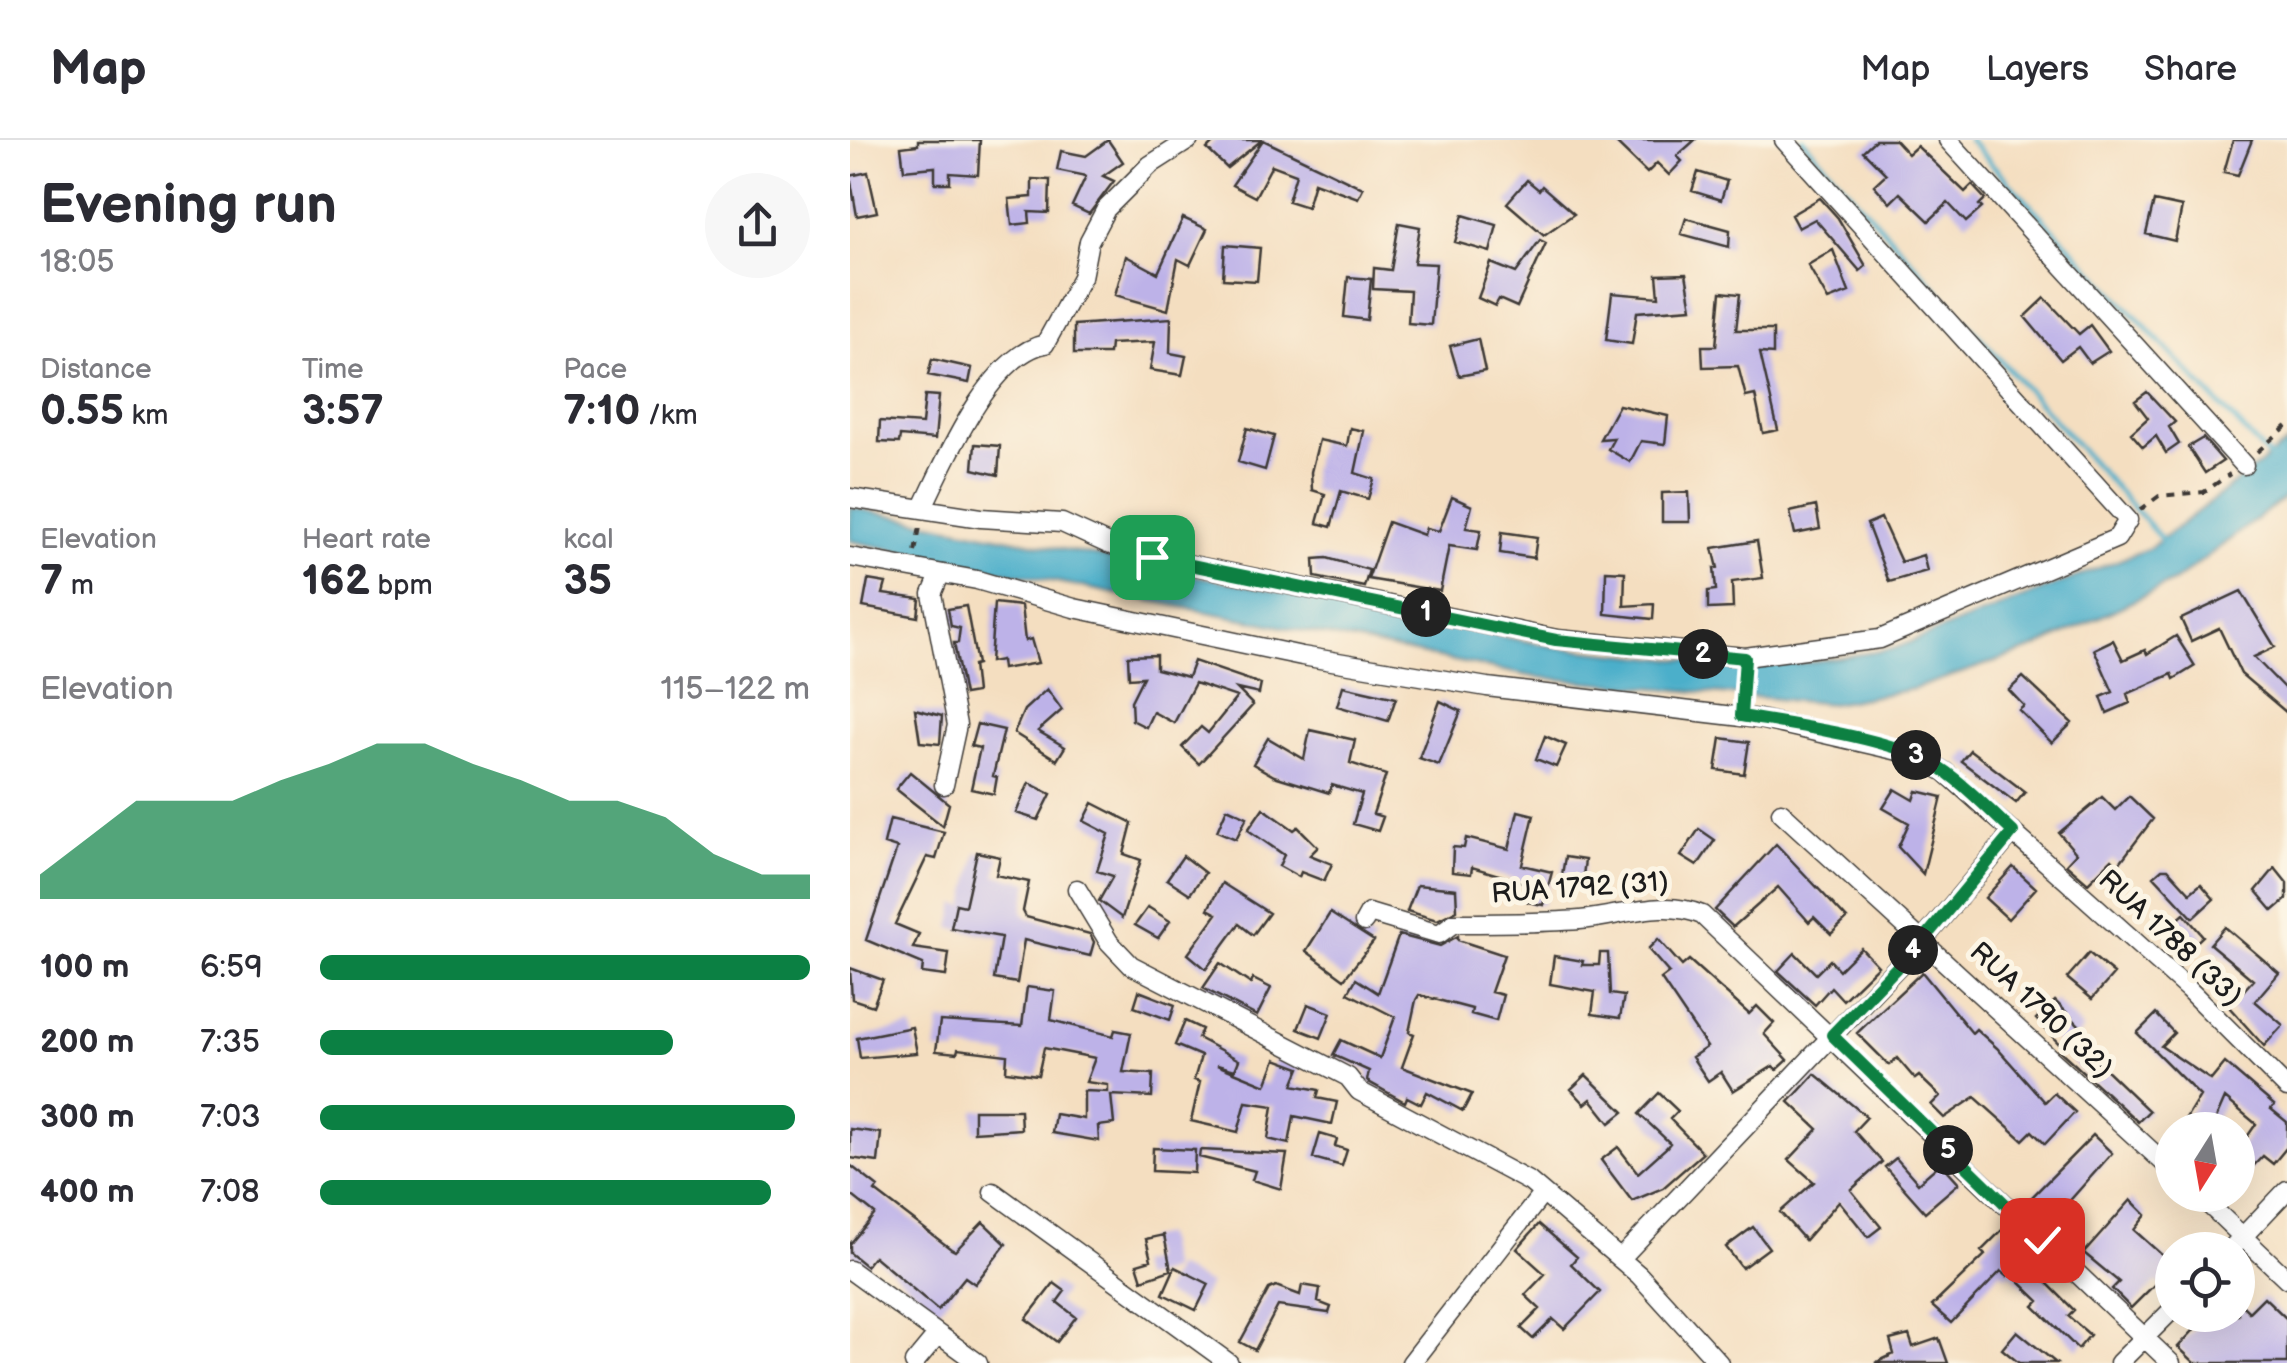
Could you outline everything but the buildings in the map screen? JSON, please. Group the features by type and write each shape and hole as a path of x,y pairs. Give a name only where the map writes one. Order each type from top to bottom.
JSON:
{"street":[{"path":"923,507 987,391 1025,348 1045,344 1082,277 1090,241 1106,209 1150,165 1189,140"},
{"path":"850,498 981,518 1062,523 1152,557 1556,640 1745,658 1880,639 2117,538 2128,520 1784,140"},
{"path":"1948,140 2247,462"},
{"name":"RUA 1788 (33)","path":"850,557 1302,656 1487,687 1741,716 1916,755 1945,772 2188,989 2287,1088"},
{"path":"940,576 932,594 958,725 944,784"},
{"name":"RUA 1790 (32)","path":"1781,812 2155,1154"},
{"path":"1620,1259 1924,939 2013,832"},
{"path":"1077,889 1109,942 1131,965 1348,1077 1359,1091 1544,1193 1620,1259 1720,1363"},
{"name":"RUA 1792 (31)","path":"1364,922 1369,912 1439,934 1454,923 1586,920 1683,907 1702,916 1832,1035 2171,1363"},
{"path":"2247,1232 2287,1190"},
{"path":"993,1192 1229,1363"},
{"path":"1411,1363 1544,1193"},
{"path":"2212,1212 2228,1232"},
{"path":"2255,1256 2287,1279"},
{"path":"850,1270 978,1363"},
{"path":"2119,1363 2155,1328"},
{"path":"914,1363 938,1334"}],"path":[{"path":"2128,520 2159,496 2204,492 2247,462 2287,426"},
{"path":"912,568 923,507"},
{"path":"1741,716 1745,658"}],"water":[{"path":"2287,443 2287,496 2175,581 2035,648 1913,689 1832,704 1535,677 850,541 850,507 1556,647 1669,659 1797,664 1893,649 2150,548"}],"waterway":[{"path":"1803,140 2165,543"},
{"path":"1969,140 2273,461"}],"route":[{"path":"1152,557 1273,579 1340,597 1475,620 1556,640 1745,658 1741,716 1916,755 1945,772 2013,832 1924,939 1832,1035 2042,1240"}]}
